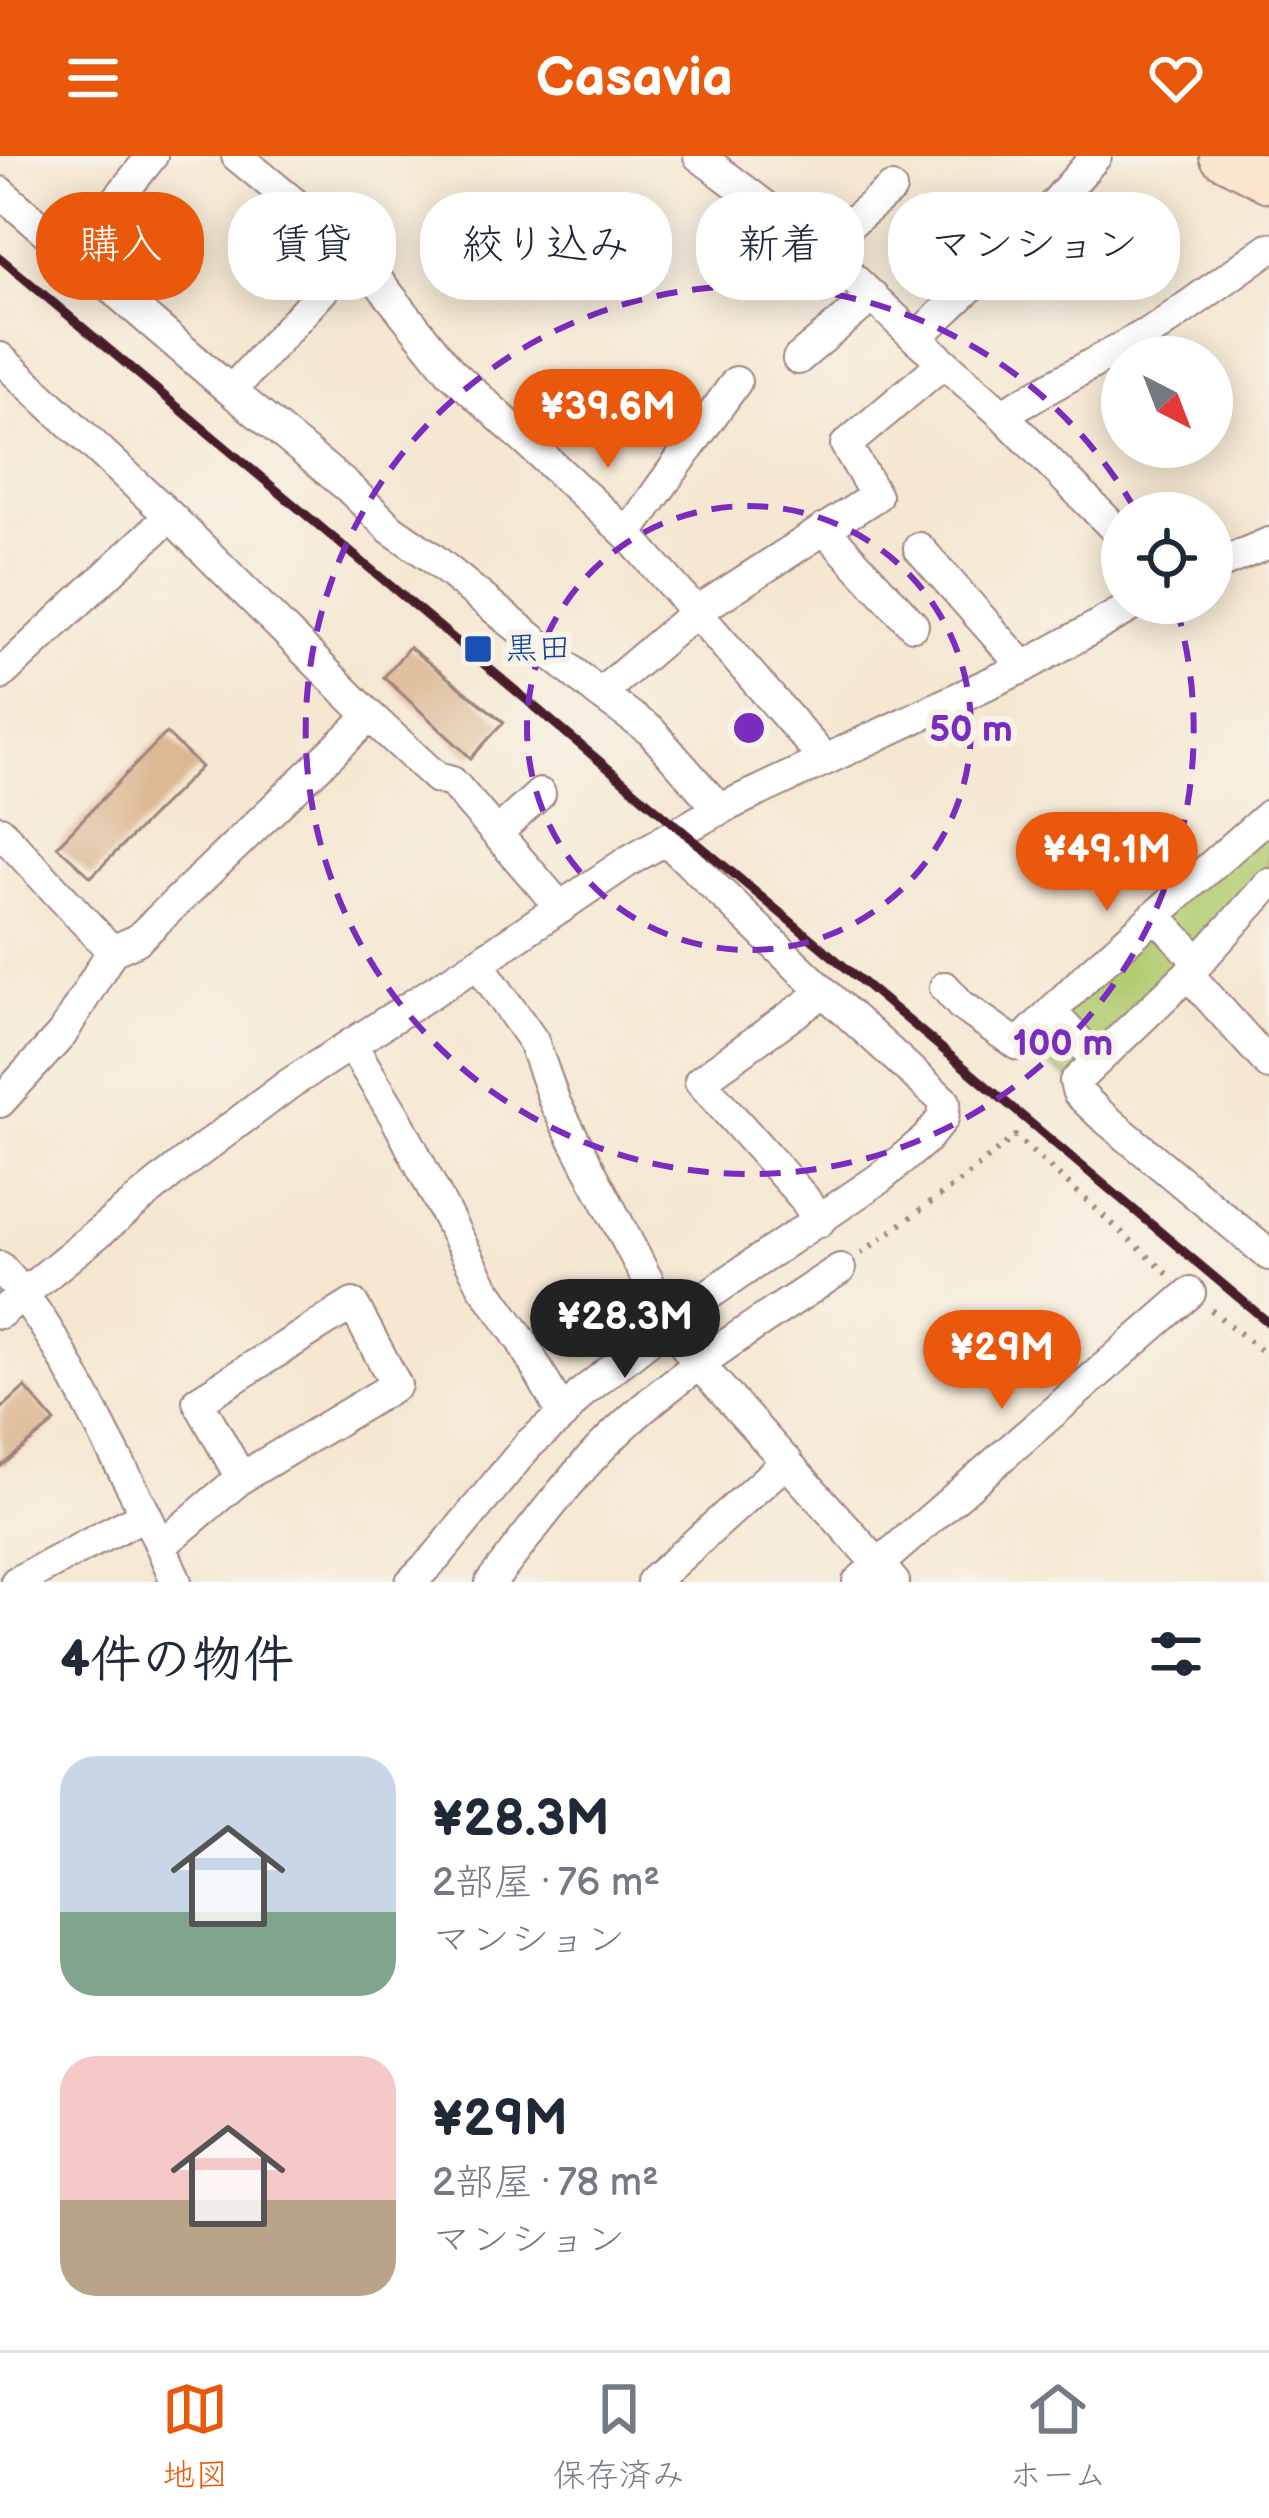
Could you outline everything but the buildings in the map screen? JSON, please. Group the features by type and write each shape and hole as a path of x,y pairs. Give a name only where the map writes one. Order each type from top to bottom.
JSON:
{"main road":[{"path":"1222,156 1269,182"}],"street":[{"path":"123,192 152,156"},
{"path":"238,156 357,255 450,370 627,534 825,760"},
{"path":"916,338 1036,225 1096,156"},
{"path":"709,158 751,192"},
{"path":"864,212 892,188"},
{"path":"0,192 36,223"},
{"path":"1002,414 1160,326 1269,248"},
{"path":"864,288 1002,414 1101,515"},
{"path":"798,359 873,296"},
{"path":"125,300 391,529 651,731 720,810"},
{"path":"231,391 314,300"},
{"path":"0,358 170,516 436,778 452,782 561,908"},
{"path":"600,694 696,612 875,496 846,445 943,363"},
{"path":"627,534 736,382"},
{"path":"0,676 170,516"},
{"path":"824,529 914,625"},
{"path":"1233,559 1269,543"},
{"path":"919,548 1024,667"},
{"path":"12,1303 289,1084 665,839 1024,667 1101,624"},
{"path":"0,1102 62,1034 112,951 137,940 370,716"},
{"path":"497,833 540,794"},
{"path":"945,987 961,1005 1018,1045 1090,973 1269,815"},
{"path":"0,831 112,951"},
{"path":"410,1582 529,1444 582,1393 670,1323 880,1178 943,1118 945,1102 665,839"},
{"path":"1269,884 1194,968 1076,1082 1078,1093 1100,1114 1269,1255"},
{"path":"1155,915 1269,1064"},
{"path":"478,963 532,1041 555,1103 670,1323 698,1365 788,1461 877,1576 1190,1293"},
{"path":"819,1222 804,1198 700,1081 824,992"},
{"path":"1051,1012 1097,1060"},
{"path":"351,1043 483,1286 521,1340 563,1415"},
{"path":"0,1267 12,1303 69,1365 162,1545 176,1582"},
{"path":"490,1582 597,1452 661,1394 840,1269"},
{"path":"162,1545 241,1478 396,1385 353,1304 199,1401 241,1478"},
{"path":"652,1582 788,1461"},
{"path":"16,1582 146,1514"}],"path":[{"path":"840,1269 1015,1136 1269,1357"}],"green space":[{"path":"1269,815 1269,884 1075,1082 1018,1045"}],"railway":[{"path":"0,258 1269,1323"}],"place":[{"name":"黒田","path":"478,649"}]}
